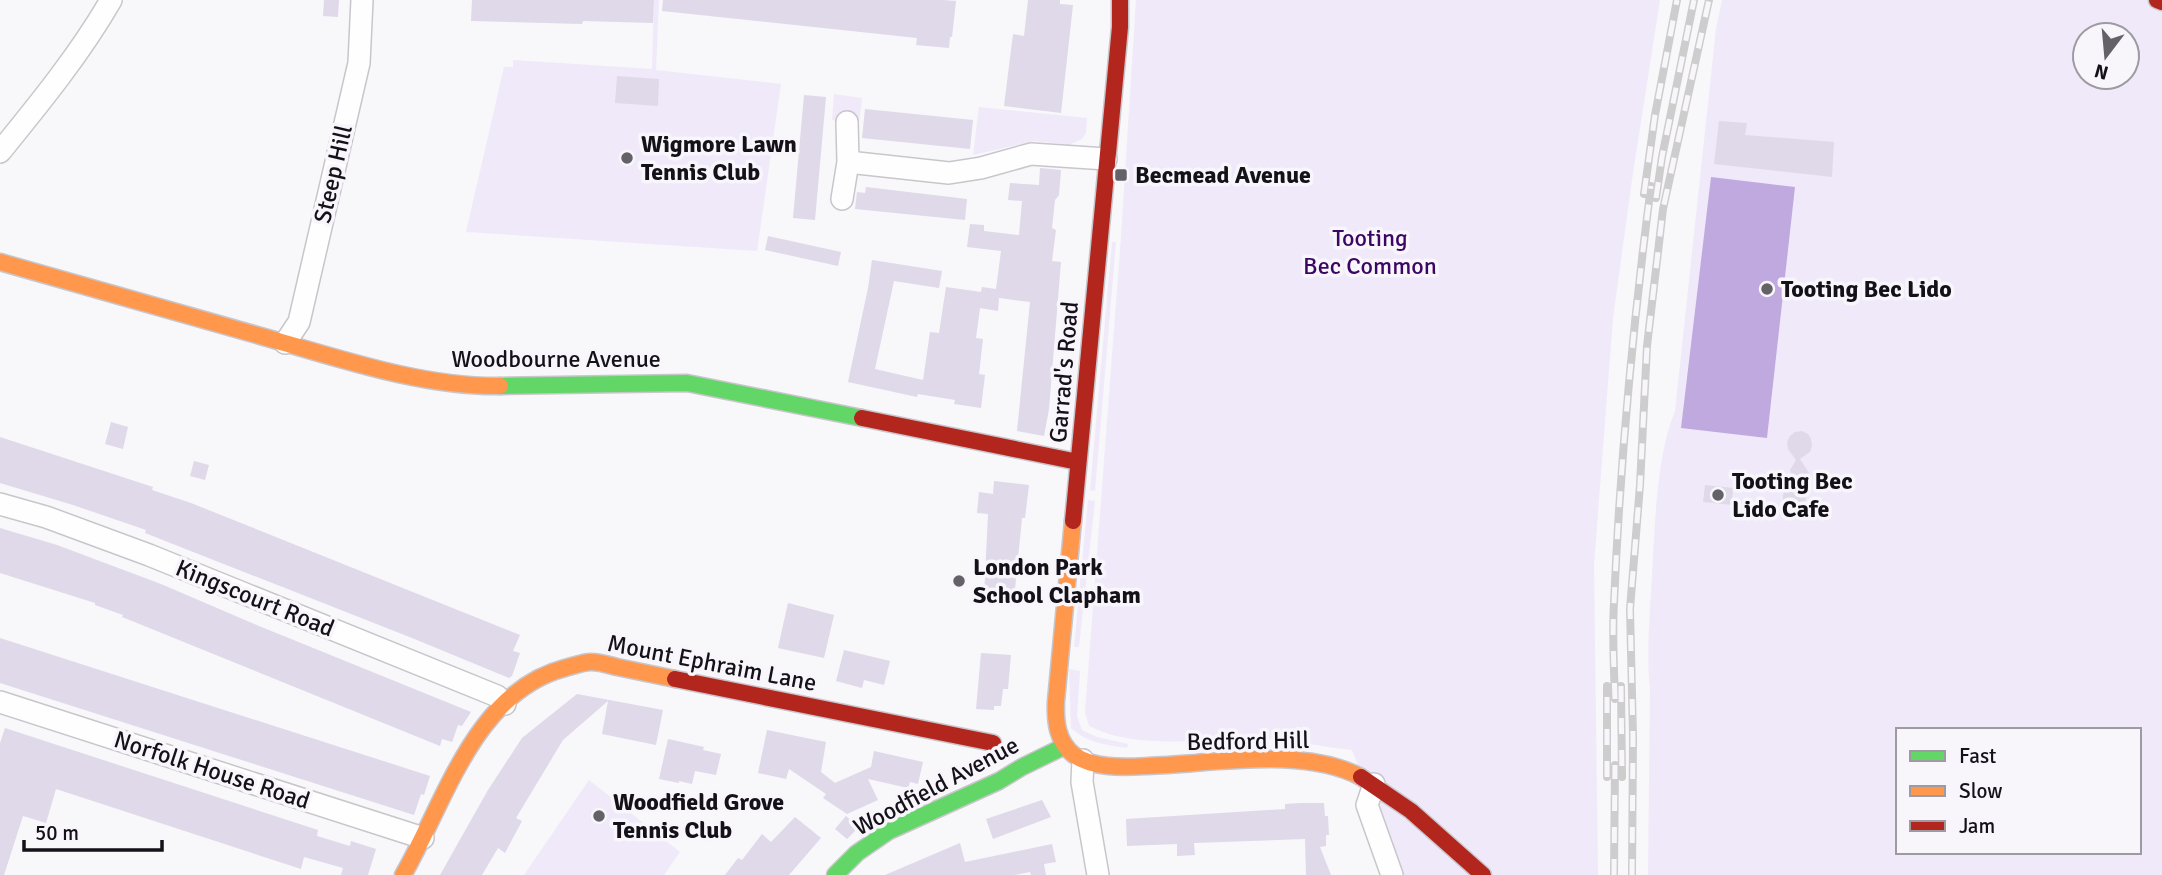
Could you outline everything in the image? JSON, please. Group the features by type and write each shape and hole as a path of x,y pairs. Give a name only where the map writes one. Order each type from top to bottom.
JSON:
{"street":[{"path":"0,152 93,31 111,0"},
{"name":"Steep Hill","path":"285,343 299,322 359,62 362,0"},
{"name":"Garrad's Road","path":"1065,746 1059,735 1056,718 1059,660 1085,408 1120,27 1120,0"},
{"path":"842,199 848,162 847,122"},
{"path":"848,162 949,173 981,168 1031,154 1106,159"},
{"name":"Woodbourne Avenue","path":"0,262 395,373 483,386 687,383 1078,462"},
{"name":"Kingscourt Road","path":"0,504 89,533 226,585 497,696 505,704"},
{"name":"Mount Ephraim Lane","path":"403,875 450,778 490,718 543,675 575,665 592,662 993,743"},
{"name":"Norfolk House Road","path":"0,702 423,838"},
{"name":"Bedford Hill","path":"1065,746 1083,760 1103,765 1297,760 1329,763 1354,772 1374,784 1416,815 1483,875"},
{"name":"Woodfield Avenue","path":"835,875 857,853 890,831 999,781 1065,746"},
{"path":"1083,760 1082,782 1098,875"},
{"path":"1374,784 1367,805 1392,875"}],"green space":[{"name":"Wigmore Lawn Tennis Club","path":"654,0 659,0 656,70 781,84 757,251 466,232 504,67 513,67 513,60 652,69"},
{"name":"Tooting Bec Common","path":"1136,0 1660,0 1613,318 1594,565 1598,875 1402,875 1352,750 1266,739 1176,742 1131,739 1089,726 1085,712"},
{"path":"1722,0 2162,0 2162,875 1648,875 1648,647 1660,470 1675,411 1716,29"},
{"path":"834,94 862,98 859,123 832,120"},
{"path":"979,107 1087,118 1086,133 1082,139 1069,145 1035,141 973,155"},
{"path":"1112,242 1116,242 1095,491 1090,490"},
{"path":"1088,500 1095,501 1079,647 1074,647"},
{"path":"1069,669 1080,671 1077,716 1082,730 1097,737 1128,744 1127,748 1090,740 1071,728"},
{"name":"Woodfield Grove Tennis Club","path":"589,780 680,852 664,875 524,875"}],"shaded area":[{"path":"1711,177 1795,187 1767,438 1681,428"}],"building":[{"path":"324,0 339,0 338,17 323,16"},
{"path":"472,0 654,0 653,23 471,21"},
{"path":"663,0 956,1 949,48 916,45 917,38 662,11"},
{"path":"1028,0 1060,0 1060,4 1073,5 1061,113 1004,106 1013,34 1024,36"},
{"path":"617,76 659,79 658,106 615,103"},
{"path":"804,95 826,97 815,220 793,218"},
{"path":"865,109 973,120 970,149 862,138"},
{"path":"1719,121 1747,123 1745,135 1834,142 1832,177 1714,164"},
{"path":"1040,168 1061,170 1052,228 1056,230 1052,261 1061,262 1049,409 1044,436 1017,431 1030,302 999,298 998,311 980,308 976,338 983,339 979,374 985,375 981,408 954,404 955,400 918,394 917,397 848,382 872,260 942,271 939,288 894,281 875,369 923,380 930,332 939,333 946,287 981,292 982,287 996,289 1001,251 967,247 970,224 984,225 984,231 1019,235 1022,201 1008,200 1010,183 1039,185"},
{"path":"866,187 967,199 965,220 855,209 857,192 865,193"},
{"path":"768,236 841,252 838,266 765,250"},
{"path":"111,422 128,427 123,449 105,444"},
{"path":"1795,432 1808,434 1812,446 1810,452 1800,459 1809,473 1797,482 1806,492 1806,499 1804,504 1793,509 1783,501 1785,490 1794,483 1790,470 1796,460 1788,449 1787,442"},
{"path":"0,437 153,487 152,490 191,503 520,635 513,651 520,653 512,676 509,678 145,533 146,530 0,483"},
{"path":"194,461 209,465 205,480 190,476"},
{"path":"994,481 1029,485 1025,518 1022,518 1014,599 984,597 988,514 977,513 979,492 993,494"},
{"name":"Tooting Bec Lido Cafe","path":"1705,485 1733,488 1732,505 1703,502"},
{"path":"0,528 57,545 161,584 471,712 462,726 458,725 452,742 442,739 440,746 122,617 123,615 95,603 0,573"},
{"path":"788,603 834,615 824,658 778,648"},
{"path":"0,638 430,776 424,795 421,794 414,815 0,683"},
{"path":"844,650 890,661 884,685 864,680 862,688 836,681"},
{"path":"981,653 1011,655 1008,689 1003,689 1001,706 994,706 994,710 976,709"},
{"path":"577,694 663,710 656,745 602,734 608,701 563,740 516,818 522,821 505,853 498,848 482,875 440,875 488,790 522,738"},
{"path":"5,728 318,830 317,836 350,846 351,841 376,849 368,875 341,875 343,868 304,857 301,869 56,789 46,823 23,816 4,875 0,875 0,743"},
{"path":"767,730 826,742 821,772 835,783 871,767 874,751 923,762 918,784 910,782 908,788 868,779 878,800 847,814 823,798 826,794 789,769 786,779 758,773"},
{"path":"668,739 704,747 703,750 721,754 716,775 695,771 692,784 659,779"},
{"path":"1042,800 1051,817 993,839 986,819"},
{"path":"1324,803 1329,835 1326,835 1326,846 1320,847 1331,875 1306,875 1305,839 1194,843 1195,855 1177,856 1177,844 1127,846 1126,819 1285,809 1285,804"},
{"path":"846,816 859,827 847,839 835,829"},
{"path":"795,817 821,838 789,875 725,875 738,858 742,860 762,834 771,842"},
{"path":"960,843 965,862 1052,844 1056,862 1044,864 1046,875 1031,875 1030,872 1014,875 885,875"}],"railway":[{"path":"1644,194 1655,115 1677,0"},
{"path":"1656,198 1694,0"},
{"path":"1632,875 1630,609 1647,346 1663,209 1709,0"},
{"path":"1615,699 1613,615 1620,499 1633,342 1651,186"},
{"path":"1607,686 1607,777"},
{"path":"1621,686 1622,777"},
{"path":"1614,875 1615,765"}],"traffic: fast":[{"path":"500,386 687,383 862,418"},
{"path":"835,875 857,853 889,831 999,781 1065,746"}],"traffic: slow":[{"path":"0,262 384,371 442,382 500,386"},
{"path":"1073,521 1056,709 1061,737 1068,750 1091,763 1120,767 1285,759 1338,768 1361,777"},
{"path":"403,875 466,754 485,725 507,700 534,681 581,663 601,663 675,679"}],"traffic: jam":[{"path":"1073,521 1120,27 1120,0"},
{"path":"2157,0 2162,2"},
{"path":"862,418 1078,462"},
{"path":"675,679 993,743"},
{"path":"1361,777 1411,811 1483,875"}],"place":[{"name":"Wigmore Lawn Tennis Club","path":"627,158"},
{"name":"Becmead Avenue","path":"1121,175"},
{"name":"Tooting Bec Lido","path":"1767,289"},
{"name":"Tooting Bec Lido Cafe","path":"1718,495"},
{"name":"London Park School Clapham","path":"959,581"},
{"name":"Woodfield Grove Tennis Club","path":"599,816"}]}
